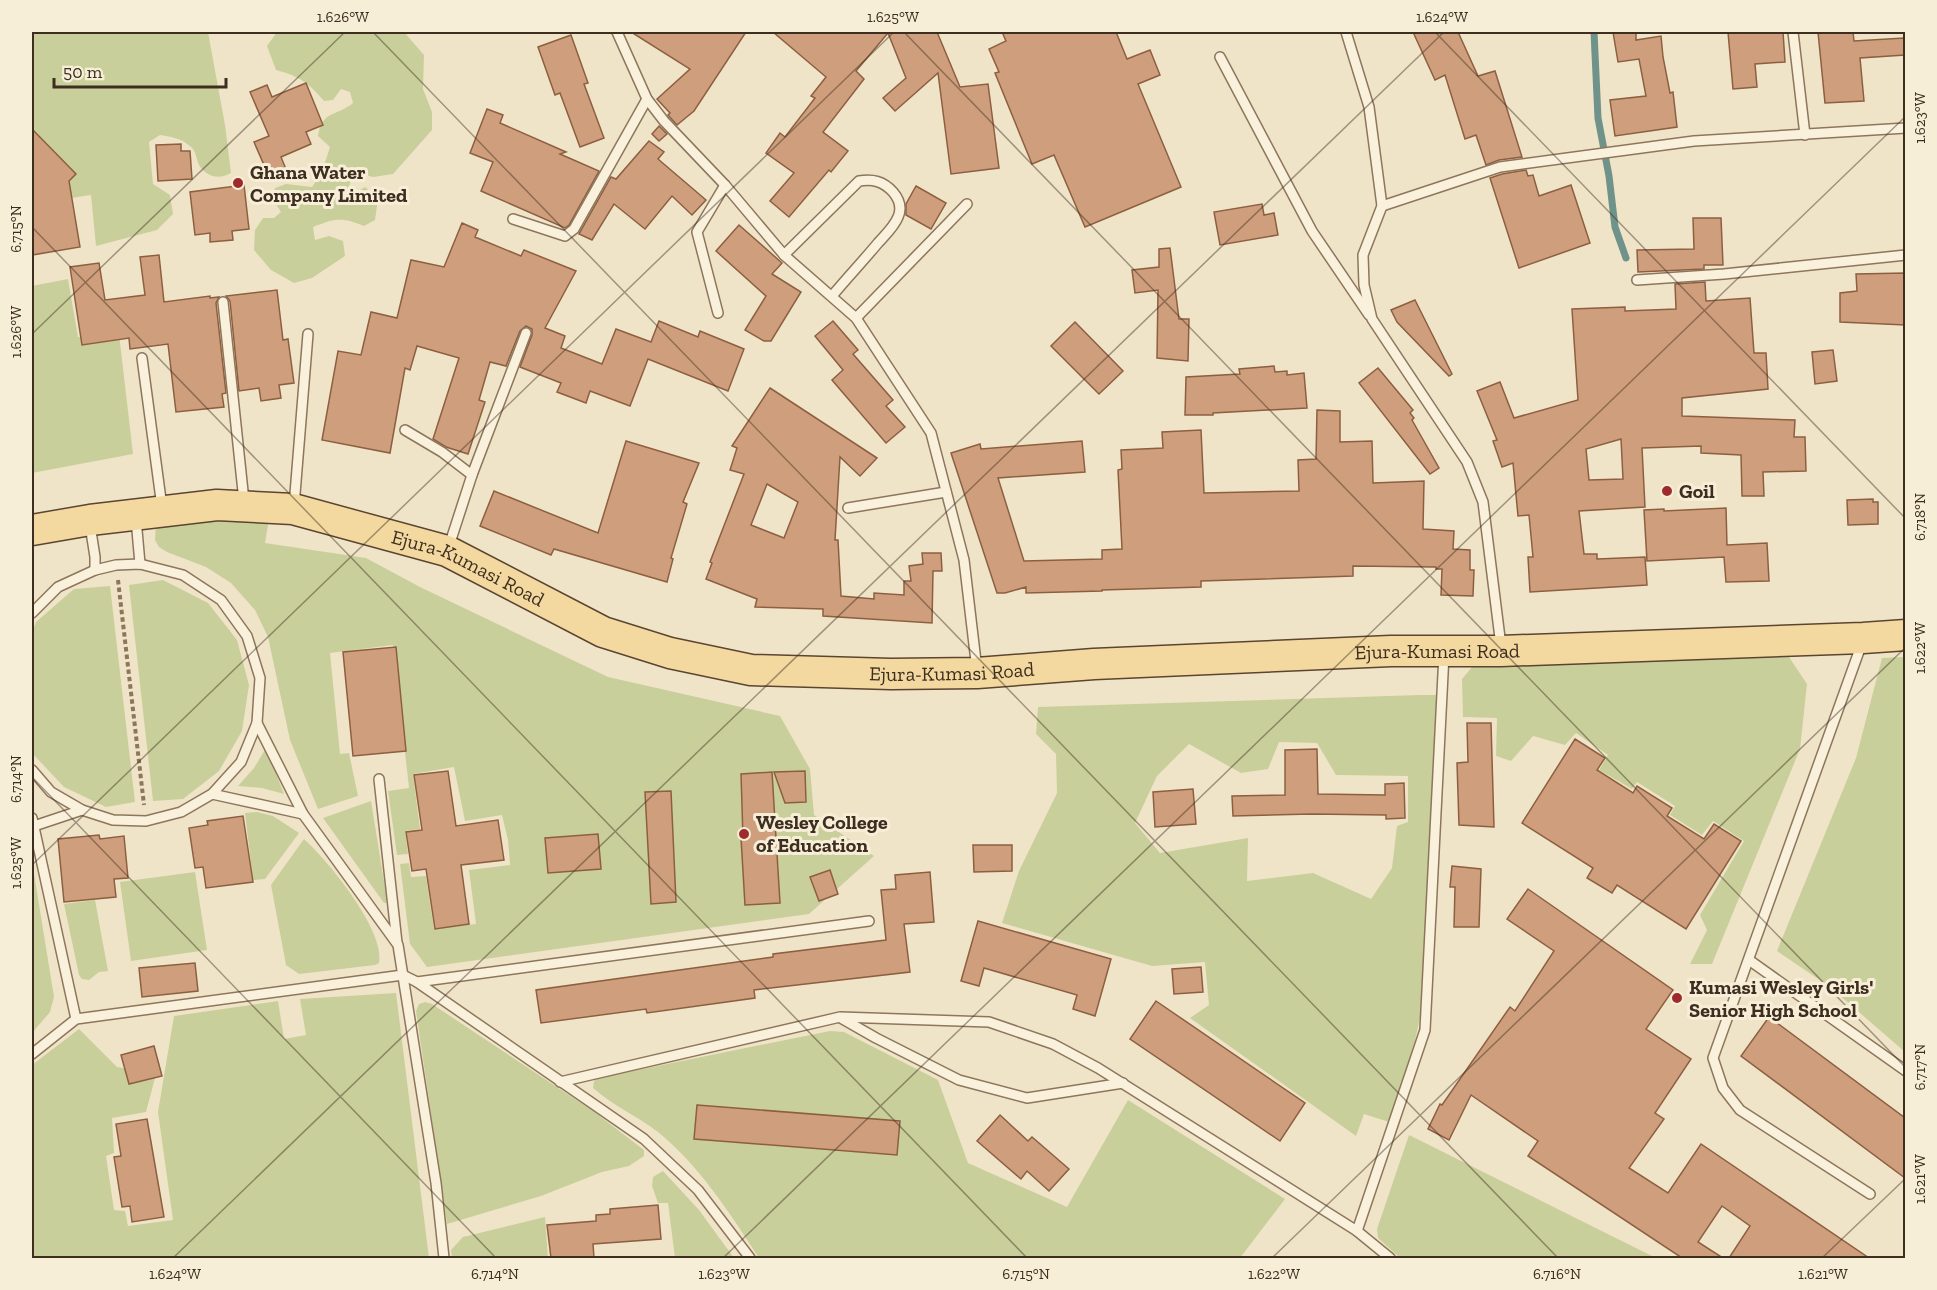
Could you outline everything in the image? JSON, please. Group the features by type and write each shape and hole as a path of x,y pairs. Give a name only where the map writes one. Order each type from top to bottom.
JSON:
{"main road":[{"name":"Ejura-Kumasi Road","path":"32,530 90,520 217,505 294,508 447,551 603,632 670,653 751,670 891,674 977,673 1391,651 1501,651 1905,635"}],"lane":[{"path":"617,32 647,99 664,121 725,185 784,255 856,318 931,433 964,560 977,673"},
{"path":"1346,32 1369,107 1382,206 1363,255 1364,285 1372,319"},
{"path":"1793,32 1805,135"},
{"path":"1220,57 1312,231 1467,462 1483,502 1501,651"},
{"path":"513,219 565,236 570,233 647,99"},
{"path":"1382,206 1500,167 1694,141 1905,128"},
{"path":"784,255 859,181 880,182 888,187 897,196 900,204 899,217 832,296"},
{"path":"718,313 697,232 725,185"},
{"path":"856,318 967,204"},
{"path":"1637,280 1724,274 1905,255"},
{"path":"223,302 245,507"},
{"path":"447,551 472,475 526,333"},
{"path":"294,508 308,334"},
{"path":"141,564 149,513 142,358"},
{"path":"405,430 442,452 472,475"},
{"path":"848,508 946,492"},
{"path":"90,520 95,570"},
{"path":"32,613 58,587 95,570 116,565 141,564 183,576 221,600 247,636 260,678 257,723 241,762 212,794 181,812 146,820 113,820 82,810 51,792 32,770"},
{"path":"1863,638 1713,1058 1723,1088 1740,1110 1870,1194"},
{"path":"1357,1231 1425,1030 1444,652"},
{"path":"257,723 303,814 398,945"},
{"path":"379,779 398,945 436,1183 444,1258"},
{"path":"212,794 303,814"},
{"path":"76,1019 33,822 82,810"},
{"path":"417,982 869,921"},
{"path":"1749,960 1905,1071"},
{"path":"32,1053 76,1019 403,975 417,982 644,1139 698,1190 750,1258"},
{"path":"840,1017 958,1080 1027,1098 1123,1083"},
{"path":"561,1082 840,1017 989,1022 1053,1044 1123,1083 1357,1231 1390,1258"}],"path":[{"path":"116,565 146,820"}],"green space":[{"path":"32,32 208,32 225,125 231,173 219,177 211,176 199,166 191,147 180,140 160,135 149,142 153,184 170,195 173,214 157,230 96,246 91,195 32,204"},
{"path":"277,32 404,32 424,55 423,89 432,112 432,130 393,174 373,177 366,175 351,180 348,190 357,192 365,187 378,199 375,220 364,226 338,220 313,227 315,240 329,236 343,241 345,256 312,278 294,283 271,270 254,250 255,230 263,218 274,218 281,212 274,201 275,188 286,184 312,187 322,172 330,147 318,136 320,128 326,118 353,103 350,92 341,89 333,100 324,101 303,81 276,70 267,46"},
{"path":"68,279 78,337 119,334 133,454 32,473 32,286"},
{"path":"203,515 269,519 265,543 366,558 420,587 608,677 780,716 810,769 814,815 874,856 809,914 427,967 410,944 400,864 409,863 411,877 426,876 434,929 476,924 469,870 510,865 508,840 502,815 465,821 454,767 413,774 420,829 405,831 408,854 397,855 388,791 409,788 393,645 330,653 340,754 349,753 358,796 318,809 290,740 268,637 255,610 231,583 206,567 167,552 159,547 155,540 156,522"},
{"path":"163,580 208,603 237,640 249,685 242,731 219,771 183,799 153,801 129,585"},
{"path":"110,586 135,802 106,807 64,787 32,753 32,632 36,622 74,589"},
{"path":"1787,654 1807,684 1800,749 1712,964 1690,964 1707,930 1700,915 1744,841 1713,821 1702,835 1670,815 1675,806 1637,782 1632,789 1599,770 1608,755 1576,733 1565,745 1533,736 1511,761 1496,756 1497,718 1463,717 1462,679 1472,667"},
{"path":"1906,657 1905,1052 1830,987 1777,951 1856,758 1882,658"},
{"path":"1438,695 1422,1008 1415,1041 1389,1122 1364,1114 1356,1136 1190,1018 1209,1005 1205,962 1152,966 1002,923 1019,871 1057,793 1056,754 1036,734 1038,707","holes":["1279,742 1317,743 1336,775 1408,776 1408,822 1397,826 1392,868 1371,899 1313,873 1247,881 1248,838 1160,853 1135,823 1157,776 1189,744 1241,773 1268,769"]},
{"path":"266,748 284,794 262,788 238,786 254,768"},
{"path":"371,801 387,900 386,903 323,818"},
{"path":"257,812 273,816 299,833 265,879 253,880 245,813"},
{"path":"304,839 340,879 364,915 378,949 379,963 299,974 286,965 271,885"},
{"path":"32,861 54,997 50,1012 32,1033"},
{"path":"195,872 207,950 131,961 120,882"},
{"path":"95,900 108,971 99,972 89,980 82,979 79,975 64,904"},
{"path":"396,993 429,1258 32,1258 32,1065 79,1029 117,1067 156,1074 146,1112 112,1118 114,1153 106,1156 114,1210 125,1211 128,1226 173,1220 158,1112 174,1016 278,1001 284,1039 306,1035 300,999"},
{"path":"425,1002 432,1004 593,1111 644,1150 644,1156 629,1166 602,1172 541,1196 447,1224 416,1011 419,1004"},
{"path":"830,1031 844,1032 938,1080 968,1163 1067,1207 1128,1100 1285,1199 1240,1258 759,1258 701,1175 673,1145 658,1132 593,1088 594,1081 598,1078"},
{"path":"1409,1135 1656,1258 1400,1258 1378,1238 1377,1229"},
{"path":"663,1171 699,1210 734,1258 675,1258 668,1203 658,1203 652,1186 653,1177"},
{"path":"545,1217 548,1258 452,1258 451,1250 463,1237"}],"building":[{"path":"631,32 746,32 694,111 677,125 657,99 690,69"},
{"path":"773,32 937,32 960,87 988,84 999,168 951,174 938,73 895,111 883,98 906,78 888,33 856,71 864,79 823,132 848,151 789,217 770,201 794,173 766,153 780,133 785,137 815,98 811,96 826,77"},
{"path":"1002,32 1116,32 1127,59 1150,50 1160,75 1138,84 1181,187 1085,227 1054,155 1032,164 995,73 999,72 989,49 1006,41"},
{"path":"1413,32 1458,32 1478,76 1495,71 1522,157 1499,160 1486,165 1476,135 1465,139 1445,75 1435,80"},
{"path":"1613,32 1636,32 1636,40 1661,36 1670,93 1673,92 1677,127 1615,136 1610,100 1646,96 1639,59 1618,62"},
{"path":"1728,32 1783,32 1785,62 1755,64 1757,87 1733,89"},
{"path":"1818,32 1853,32 1854,41 1904,38 1905,55 1860,58 1864,101 1825,103"},
{"path":"571,35 588,83 584,84 604,138 580,147 560,93 555,95 538,47"},
{"path":"306,83 323,125 306,132 311,144 281,157 288,174 271,181 254,142 269,136 250,92 267,85 272,97"},
{"path":"487,109 503,115 500,123 566,152 560,154 599,171 569,225 565,228 481,191 493,162 470,153"},
{"path":"659,126 667,134 659,141 652,134"},
{"path":"32,129 76,174 69,181 80,247 32,255"},
{"path":"649,141 664,152 658,159 706,200 692,215 672,196 645,229 614,204 592,240 579,234 611,177 616,179"},
{"path":"181,144 181,151 190,151 192,179 158,181 156,145"},
{"path":"1526,170 1528,176 1533,175 1539,196 1571,185 1590,243 1519,268 1490,178"},
{"path":"244,185 249,229 232,231 233,240 210,242 210,233 195,235 190,192"},
{"path":"916,186 946,203 931,229 906,215 906,204"},
{"path":"1262,204 1264,215 1274,213 1278,235 1220,245 1214,212"},
{"path":"1693,218 1721,218 1723,265 1704,265 1704,269 1638,272 1637,250 1694,249"},
{"path":"462,223 478,230 475,237 521,256 524,250 576,271 545,328 565,336 561,348 602,364 616,329 651,342 659,321 698,337 700,331 744,349 728,391 648,359 630,406 590,391 586,403 557,392 561,383 520,367 532,335 532,329 526,326 520,331 506,366 490,362 479,400 485,402 468,454 446,447 433,439 459,358 417,346 410,370 405,368 390,453 322,440 338,351 361,355 371,312 397,318 411,260 444,267"},
{"path":"739,225 782,263 772,274 801,292 771,341 764,341 745,330 766,296 716,251"},
{"path":"1170,248 1179,319 1189,319 1188,361 1157,358 1158,290 1135,293 1132,270 1159,267 1159,249"},
{"path":"159,255 164,302 210,296 210,298 219,297 216,303 226,393 222,394 224,407 176,412 168,344 130,349 129,338 82,345 70,267 99,263 105,300 145,295 140,257"},
{"path":"1905,273 1905,325 1840,322 1840,293 1857,291 1856,274"},
{"path":"1705,282 1706,301 1750,298 1754,353 1766,353 1768,389 1682,398 1682,416 1795,420 1794,437 1805,437 1806,471 1763,472 1764,496 1742,496 1741,455 1701,453 1701,446 1642,448 1645,507 1579,511 1584,554 1597,554 1597,559 1645,557 1647,585 1530,592 1528,557 1533,557 1529,515 1518,516 1513,463 1502,467 1493,441 1497,440 1477,391 1500,382 1514,418 1578,400 1572,309 1625,307 1625,311 1676,309 1675,284","holes":["1621,439 1623,479 1589,480 1586,449"]},
{"path":"277,290 283,340 288,339 294,383 279,385 281,398 261,401 259,388 239,391 230,301 226,296"},
{"path":"1415,300 1452,374 1449,376 1397,322 1391,310"},
{"path":"833,321 858,350 853,354 893,400 886,406 905,427 886,443 832,380 843,370 815,336"},
{"path":"1075,322 1123,371 1099,394 1051,346"},
{"path":"1833,350 1837,381 1815,384 1812,352"},
{"path":"1274,366 1275,372 1287,371 1287,375 1304,373 1307,408 1185,415 1186,377 1240,374 1239,369"},
{"path":"1378,368 1413,410 1410,413 1414,418 1412,420 1439,468 1430,474 1359,383"},
{"path":"770,388 877,458 860,476 840,457 835,540 838,540 841,596 874,599 874,593 904,595 904,581 911,581 909,566 923,564 922,553 941,553 942,571 933,571 932,623 823,616 823,609 755,607 757,599 706,579 712,563 710,562 744,474 730,470 737,448 732,446","holes":["767,484 798,502 784,538 751,525"]},
{"path":"1317,410 1340,411 1340,442 1372,441 1373,483 1424,481 1423,529 1454,531 1453,549 1470,550 1470,570 1474,570 1473,596 1441,595 1442,569 1436,569 1436,567 1353,566 1353,576 1201,581 1201,587 1102,591 1026,593 1026,587 997,593 951,453 980,444 981,449 1082,441 1085,472 998,478 1024,561 1102,559 1102,550 1122,549 1118,470 1122,469 1121,450 1163,448 1162,432 1201,430 1204,493 1299,491 1298,460 1316,459"},
{"path":"626,441 699,463 683,502 687,504 671,558 673,559 667,582 554,549 551,555 480,526 494,491 598,533"},
{"path":"1873,499 1873,502 1878,502 1878,524 1848,525 1847,500"},
{"path":"1726,508 1727,545 1767,543 1769,581 1726,582 1724,557 1647,561 1644,510"},
{"path":"396,647 406,751 353,756 343,652"},
{"path":"1467,723 1491,723 1494,827 1459,825 1457,763 1468,762"},
{"path":"1575,739 1605,758 1597,770 1633,793 1637,786 1672,808 1667,816 1704,839 1714,824 1741,841 1686,929 1617,885 1612,893 1587,878 1593,868 1522,823"},
{"path":"1317,749 1318,794 1385,795 1385,784 1404,783 1405,818 1386,819 1386,815 1312,814 1233,816 1232,796 1285,795 1285,750"},
{"path":"448,771 456,826 498,820 504,860 461,865 469,924 435,929 426,869 412,871 406,832 422,830 414,775"},
{"path":"805,771 806,802 785,803 774,772"},
{"path":"772,772 780,903 745,905 741,838 743,838 741,774"},
{"path":"1193,789 1196,824 1155,827 1153,792"},
{"path":"671,791 676,902 651,904 645,792"},
{"path":"243,816 253,882 206,888 203,867 195,868 189,828 208,825 207,821"},
{"path":"598,834 601,869 548,873 545,838"},
{"path":"99,835 100,839 124,836 128,878 114,879 116,897 64,902 58,839"},
{"path":"973,845 1012,845 1012,871 974,872"},
{"path":"1452,866 1481,869 1479,927 1454,927 1455,887 1450,887"},
{"path":"830,870 838,894 819,901 810,877"},
{"path":"930,872 934,922 904,924 910,972 754,990 755,998 647,1013 646,1009 541,1023 536,990 773,957 773,954 886,940 881,890 896,889 895,875"},
{"path":"1528,889 1673,990 1646,1029 1691,1059 1655,1113 1664,1119 1629,1168 1668,1193 1701,1144 1869,1258 1729,1258 1750,1226 1722,1206 1698,1242 1723,1258 1682,1258 1528,1156 1538,1141 1471,1095 1449,1140 1428,1129 1440,1104 1442,1105 1510,1007 1515,1011 1554,951 1507,919"},
{"path":"978,921 1111,959 1095,1016 1073,1009 1077,995 984,968 979,986 961,981"},
{"path":"195,963 198,991 142,997 139,968"},
{"path":"1201,967 1203,992 1174,994 1172,969"},
{"path":"1156,1001 1305,1103 1280,1141 1130,1039"},
{"path":"1769,1017 1905,1118 1905,1178 1741,1056"},
{"path":"154,1046 162,1076 129,1084 121,1055"},
{"path":"697,1105 900,1121 897,1155 694,1139"},
{"path":"1000,1115 1028,1141 1032,1137 1069,1169 1049,1191 1027,1171 1021,1179 977,1141"},
{"path":"147,1119 164,1217 132,1222 130,1206 122,1207 114,1157 121,1156 116,1124"},
{"path":"658,1205 661,1239 593,1244 594,1258 551,1258 547,1225 596,1221 596,1215 610,1214 610,1209"}],"waterway":[{"path":"1594,32 1598,118 1609,176 1615,227 1626,258"}],"place":[{"name":"Ghana Water Company Limited","path":"238,183"},
{"name":"Goil","path":"1667,491"},
{"name":"Wesley College of Education","path":"744,834"},
{"name":"Kumasi Wesley Girls' Senior High School","path":"1677,998"}]}
